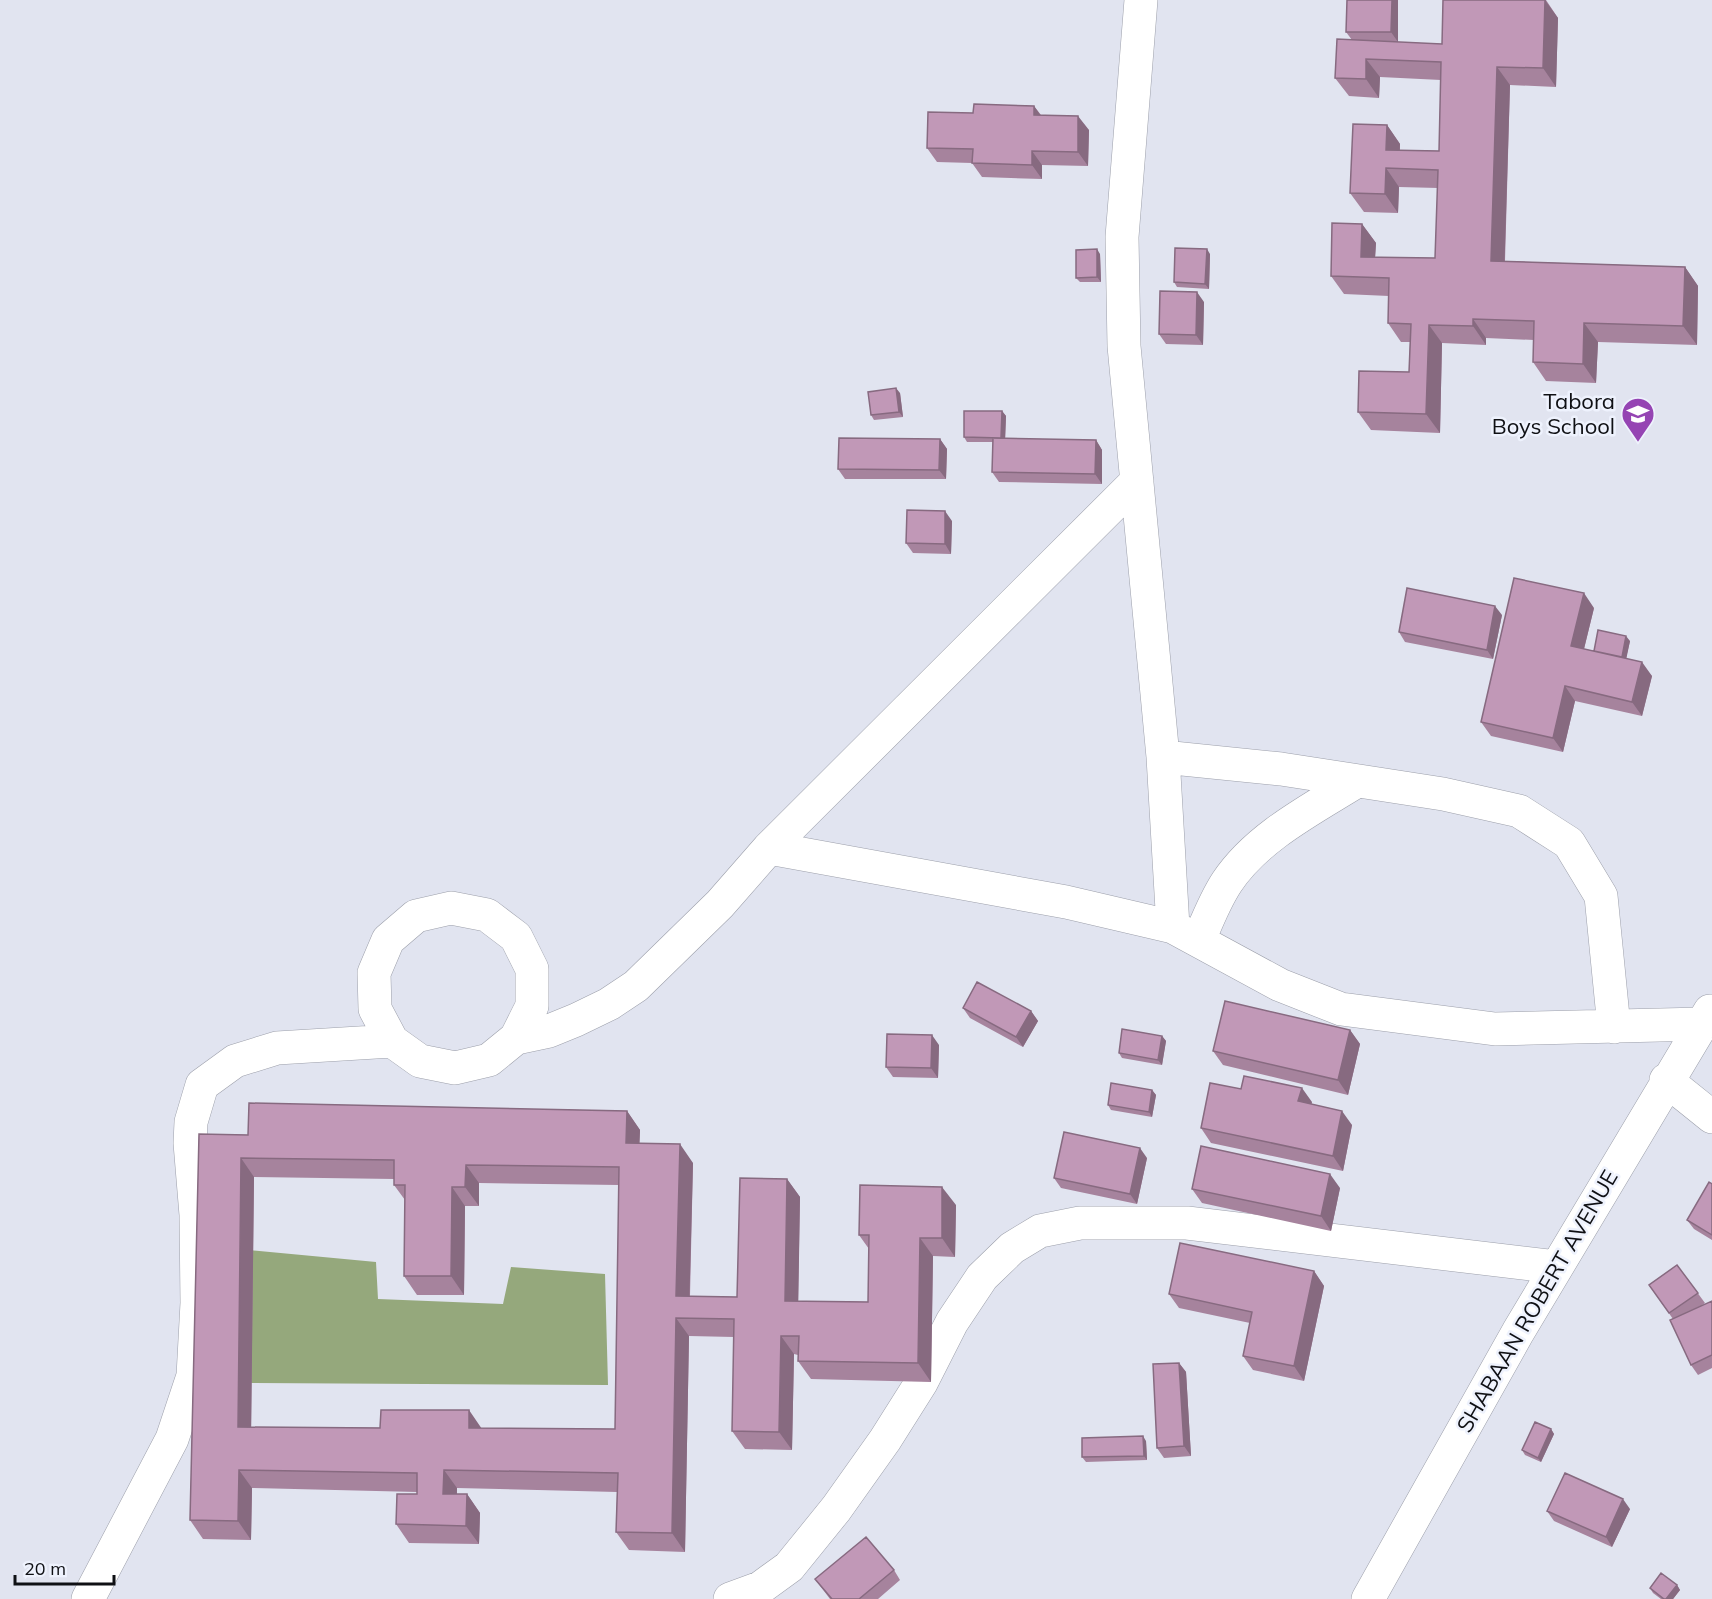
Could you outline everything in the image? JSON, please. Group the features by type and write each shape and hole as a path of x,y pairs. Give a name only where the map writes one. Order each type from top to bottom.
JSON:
{"street":[{"path":"1141,0 1122,237 1124,346 1163,757 1186,934"},
{"path":"516,1038 549,1031 576,1020 609,1004 636,986 720,904 769,848 1137,481"},
{"path":"1163,757 1281,769 1443,795 1519,812 1569,843 1601,896 1614,1027"},
{"path":"1186,934 1250,855 1298,818 1357,781"},
{"path":"769,848 1066,902 1186,934 1280,986 1341,1009 1495,1029 1614,1027 1707,1015"},
{"path":"451,908 487,915 516,937 532,969 532,1006 516,1038 489,1060 455,1068 420,1061 392,1041 375,1009 374,973 388,940 416,916 451,908"},
{"name":"SHABAAN ROBERT AVENUE","path":"1368,1599 1556,1267 1707,1015"},
{"path":"88,1599 172,1439 193,1376 197,1303 196,1226 190,1143 191,1122 202,1085 235,1061 277,1048 392,1041"},
{"path":"1666,1080 1712,1117"},
{"path":"730,1599 760,1588 789,1567 885,1440 921,1383 952,1322 982,1276 1012,1248 1040,1231 1080,1223 1187,1222 1556,1267"}],"green space":[{"path":"249,1250 376,1262 378,1299 503,1304 511,1267 605,1274 608,1385 249,1383"}],"building":[{"path":"1347,0 1392,0 1391,32 1346,32"},
{"path":"1443,0 1545,0 1543,68 1497,67 1491,261 1685,267 1683,326 1584,323 1583,364 1533,362 1534,321 1473,319 1473,326 1429,325 1426,414 1358,412 1359,371 1409,372 1411,324 1388,323 1389,278 1331,276 1332,223 1362,224 1361,257 1435,258 1438,170 1386,168 1385,194 1350,193 1353,124 1387,125 1386,150 1439,151 1441,62 1366,59 1366,79 1335,78 1337,39 1442,44"},
{"path":"974,104 1034,106 1034,115 1078,116 1078,152 1032,151 1032,165 972,163 973,149 927,148 928,112 973,113"},
{"path":"1175,248 1207,249 1205,284 1174,282"},
{"path":"1097,249 1097,277 1076,278 1076,250"},
{"path":"1160,291 1197,292 1196,335 1159,334"},
{"path":"896,388 899,412 871,415 868,392"},
{"path":"964,411 1002,411 1001,438 964,437"},
{"path":"839,438 940,439 939,470 838,469"},
{"path":"993,438 1096,440 1095,474 992,472"},
{"path":"907,510 945,511 945,544 906,543"},
{"path":"1514,578 1584,593 1571,646 1642,662 1632,702 1565,686 1553,738 1481,722"},
{"path":"1407,588 1495,606 1487,650 1399,632"},
{"path":"1598,630 1626,636 1622,657 1594,651"},
{"path":"977,982 1031,1011 1016,1037 963,1008"},
{"path":"1225,1001 1350,1030 1338,1080 1213,1051"},
{"path":"1122,1029 1162,1036 1158,1060 1119,1053"},
{"path":"887,1034 932,1035 931,1068 886,1067"},
{"path":"1244,1076 1302,1088 1298,1101 1342,1111 1333,1156 1201,1128 1210,1083 1241,1089"},
{"path":"1111,1083 1152,1090 1149,1112 1108,1105"},
{"path":"249,1103 627,1111 626,1143 680,1144 676,1296 737,1297 740,1178 787,1179 785,1301 868,1302 869,1235 859,1235 860,1185 942,1187 942,1238 920,1238 918,1363 798,1361 799,1336 781,1336 779,1432 732,1431 734,1319 676,1318 672,1533 616,1532 618,1473 444,1470 443,1494 467,1494 466,1526 396,1524 397,1494 417,1494 417,1473 239,1470 238,1521 190,1520 199,1134 248,1135","holes":["241,1158 394,1160 394,1185 405,1185 404,1276 451,1276 452,1187 465,1187 466,1165 619,1167 615,1429 469,1428 469,1410 381,1410 380,1428 238,1427"]},
{"path":"1064,1132 1140,1148 1130,1194 1054,1178"},
{"path":"1201,1146 1330,1174 1321,1216 1192,1189"},
{"path":"1709,1182 1712,1184 1712,1235 1687,1220"},
{"path":"1180,1243 1314,1271 1294,1366 1243,1356 1252,1312 1169,1294"},
{"path":"1677,1265 1698,1293 1669,1313 1649,1285"},
{"path":"1712,1301 1712,1355 1691,1365 1670,1320"},
{"path":"1179,1363 1184,1446 1157,1448 1153,1364"},
{"path":"1535,1422 1551,1429 1538,1458 1522,1450"},
{"path":"1143,1436 1144,1456 1082,1457 1082,1438"},
{"path":"1565,1473 1623,1499 1606,1537 1547,1511"},
{"path":"866,1537 894,1570 859,1599 832,1599 815,1579"},
{"path":"1661,1573 1677,1585 1666,1599 1650,1588"}],"place":[{"name":"Tabora Boys School","path":"1638,443"}]}
